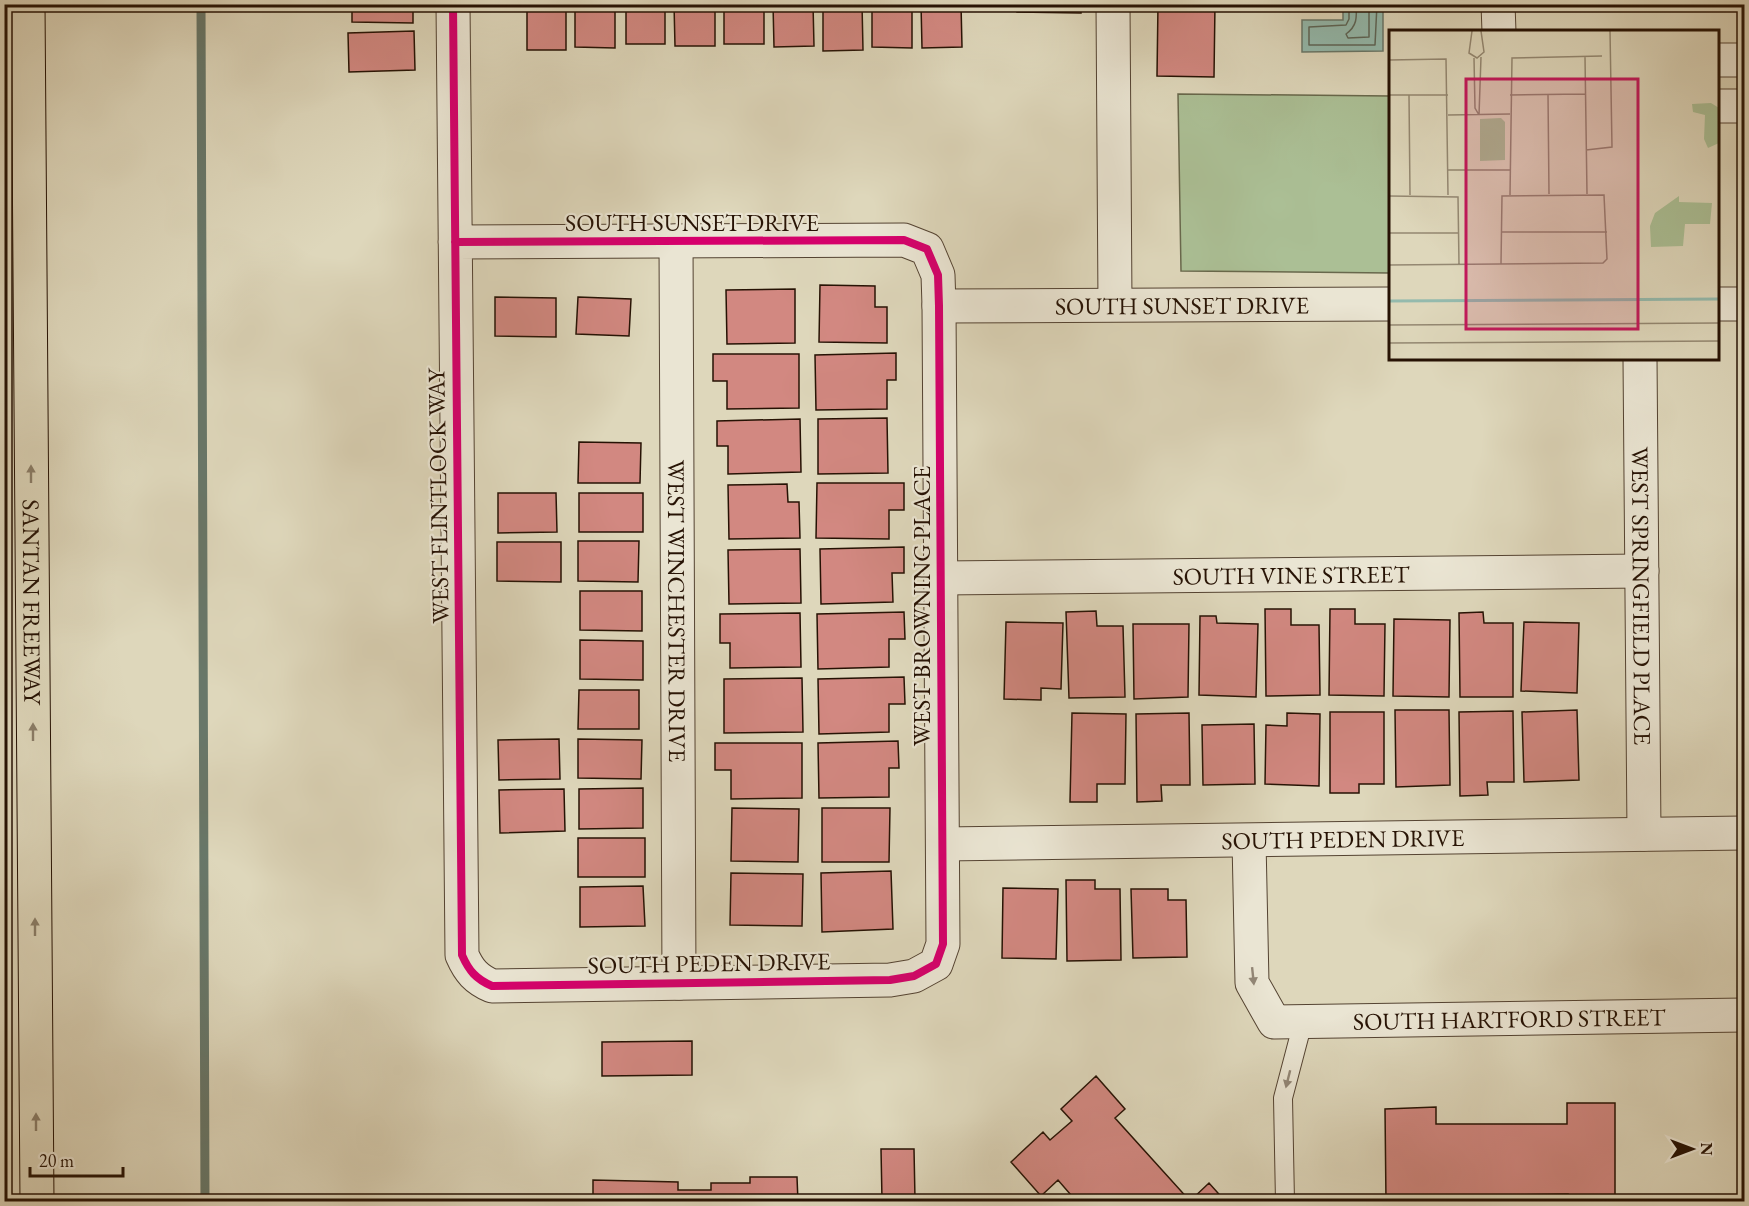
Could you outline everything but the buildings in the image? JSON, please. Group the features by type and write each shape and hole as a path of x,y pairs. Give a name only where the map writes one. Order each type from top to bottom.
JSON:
{"highway":[{"name":"SANTAN FREEWAY","path":"28,4 37,1202"},
{"path":"29,212 39,4"}],"street":[{"name":"WEST FLINTLOCK WAY","path":"453,4 462,955 469,970 480,981"},
{"path":"1113,4 1115,304"},
{"path":"1498,4 1499,30"},
{"path":"1719,60 1744,60"},
{"path":"1719,106 1744,106"},
{"name":"SOUTH SUNSET DRIVE","path":"455,242 904,240 927,249"},
{"name":"WEST WINCHESTER DRIVE","path":"676,241 679,983"},
{"name":"WEST BROWNING PLACE","path":"927,249 938,275 939,306 943,944 936,964"},
{"name":"SOUTH SUNSET DRIVE","path":"939,306 1389,304"},
{"path":"1719,304 1744,304"},
{"name":"WEST SPRINGFIELD PLACE","path":"1640,360 1644,834"},
{"name":"SOUTH VINE STREET","path":"941,578 1641,571"},
{"name":"SOUTH PEDEN DRIVE","path":"943,844 1744,833"},
{"path":"1249,841 1252,983 1289,1022"},
{"name":"SOUTH PEDEN DRIVE","path":"480,981 492,986 890,980 914,976 936,964"},
{"name":"SOUTH HARTFORD STREET","path":"1289,1022 1744,1015"}],"lane":[{"path":"1285,1202 1283,1098 1289,1022"}],"green space":[{"path":"1178,94 1389,96 1389,273 1181,271"}],"water":[{"path":"1343,5 1383,5 1383,51 1302,52 1302,20 1343,20"}],"waterway":[{"path":"201,4 205,1202"}],"cycle path":[{"path":"453,4 462,955 465,961 477,977 492,986 890,980 914,976 936,964 943,944 939,306 938,275 927,249 904,240 455,242"}]}
